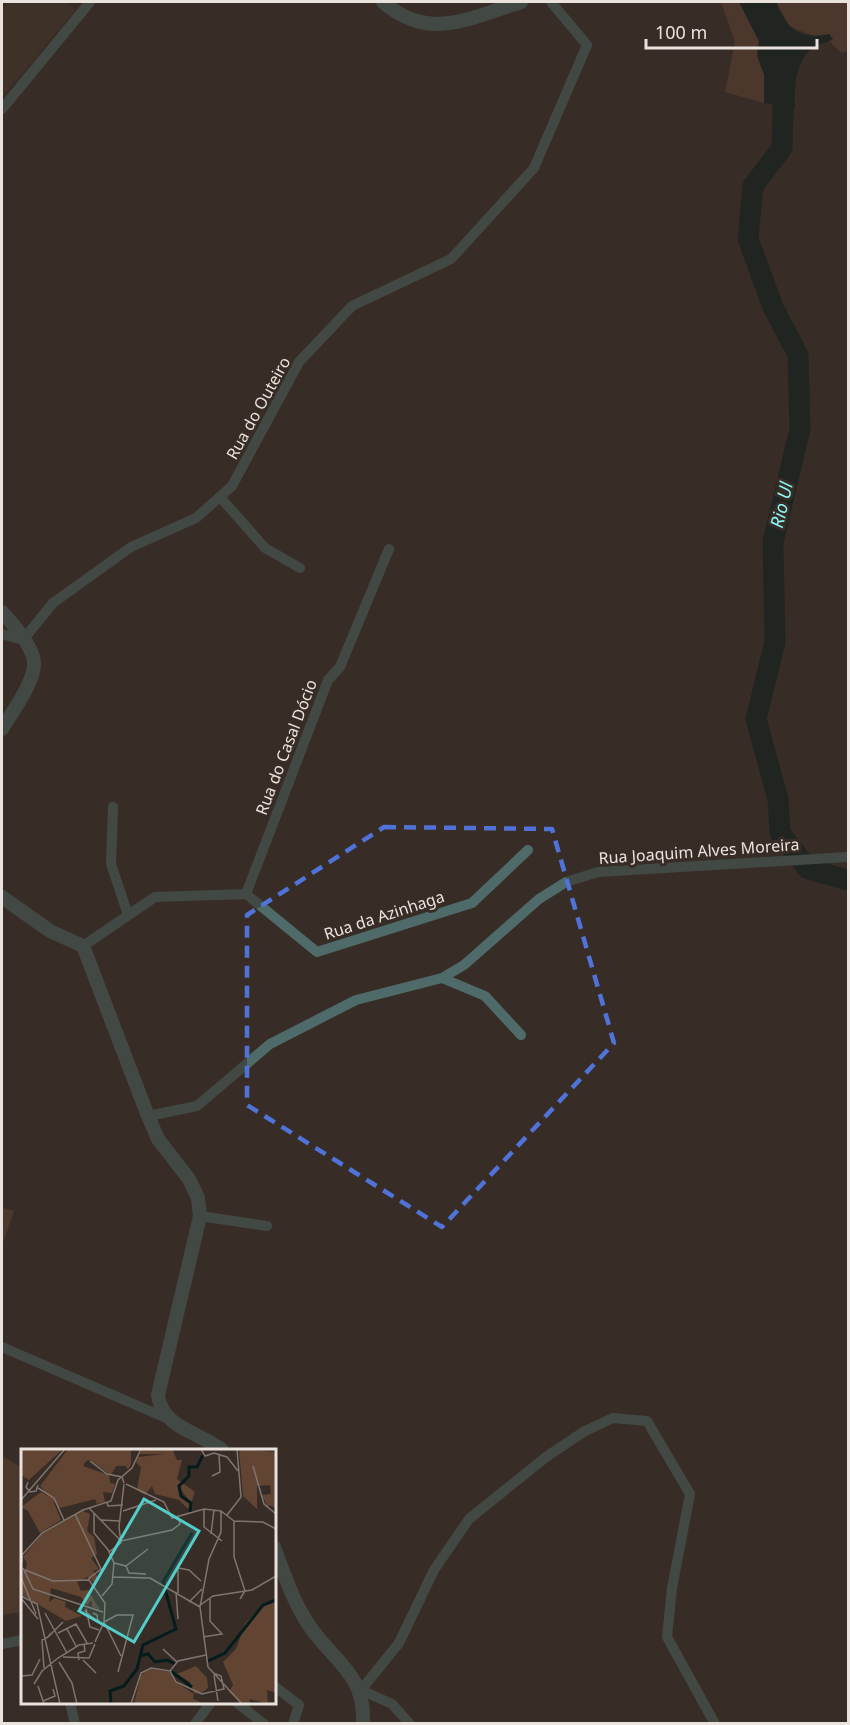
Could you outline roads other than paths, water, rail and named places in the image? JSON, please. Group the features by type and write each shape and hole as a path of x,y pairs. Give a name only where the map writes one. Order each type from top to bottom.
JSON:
{"street":[{"path":"2,109 90,2"},
{"path":"383,2 403,17 437,25 455,22 521,2"},
{"name":"Rua do Outeiro","path":"23,640 53,603 131,547 196,518 232,486 298,362 352,306 452,259 534,168 587,45 551,2"},
{"path":"220,497 265,548 300,567"},
{"name":"Rua do Casal Dócio","path":"246,894 328,680 340,667 389,549"},
{"path":"2,612 23,640 35,664 25,689 2,729"},
{"path":"2,634 23,640"},
{"path":"112,807 111,864 128,915"},
{"name":"Rua da Azinhaga","path":"246,894 317,952 472,903 528,850"},
{"name":"Rua Joaquim Alves Moreira","path":"148,1116 197,1106 270,1044 356,1000 442,978 464,965 539,899 566,882 597,872 849,857"},
{"path":"83,946 155,897 246,894"},
{"path":"2,897 50,931 83,946 158,1139 194,1188 200,1216 159,1386 159,1404 166,1418"},
{"path":"442,978 485,996 521,1035"},
{"path":"200,1216 267,1226"},
{"path":"2,1347 166,1418 220,1449"},
{"path":"363,1724 361,1690 399,1643 434,1570 469,1519 546,1456 585,1431 614,1418 647,1421 690,1494 672,1588 667,1637 715,1724"},
{"path":"276,1557 280,1578 305,1620 361,1690 392,1704 410,1724"},
{"path":"2,1644 21,1640"},
{"path":"276,1688 299,1705 293,1724"},
{"path":"70,1704 75,1724"},
{"path":"195,1724 210,1704"},
{"path":"239,1704 264,1724"}],"water":[{"path":"739,2 776,2 785,19 795,30 810,35 829,34 833,39 815,46 803,59 797,75 795,109 764,103 764,75 757,55 759,41"}],"waterway":[{"name":"Rio Ul","path":"784,77 782,148 753,186 748,239 773,307 798,355 800,429 773,542 775,642 756,719 778,799 780,833 808,869 848,880"}]}
